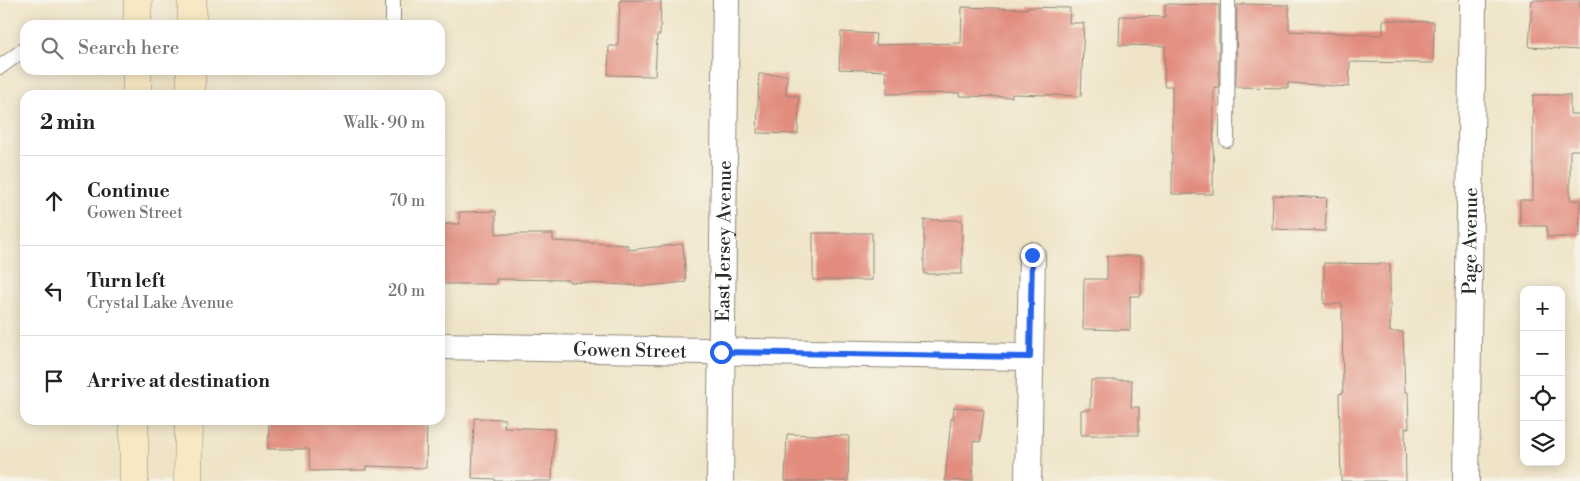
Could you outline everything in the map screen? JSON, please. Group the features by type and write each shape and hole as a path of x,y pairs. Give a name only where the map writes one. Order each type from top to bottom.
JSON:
{"street":[{"path":"137,20 138,0"},
{"path":"192,0 192,20"},
{"name":"East Jersey Avenue","path":"720,481 726,0"},
{"name":"Page Avenue","path":"1466,481 1473,0"},
{"path":"137,75 137,90"},
{"path":"191,90 192,75"},
{"path":"1028,481 1032,255"},
{"name":"Gowen Street","path":"445,346 1030,357"},
{"path":"134,425 134,481"},
{"path":"188,425 188,481"}],"lane":[{"path":"393,0 393,20"},
{"path":"1227,140 1228,0"},
{"path":"0,67 20,53"}],"building":[{"path":"620,0 661,0 660,35 657,35 655,76 608,75 609,46 618,46"},
{"path":"1532,0 1580,0 1580,50 1529,47"},
{"path":"1165,4 1219,5 1219,87 1214,87 1213,194 1172,194 1172,86 1164,86 1165,46 1119,45 1120,16 1165,17"},
{"path":"1237,5 1289,5 1289,31 1383,35 1383,20 1434,22 1433,63 1350,62 1349,87 1288,83 1288,88 1236,87"},
{"path":"962,7 1070,8 1069,23 1084,23 1081,96 1012,94 1012,97 959,96 960,93 887,94 886,71 839,69 841,32 876,34 875,45 961,43"},
{"path":"759,74 787,75 786,96 799,96 798,134 757,133"},
{"path":"1533,95 1570,95 1570,114 1580,114 1580,150 1570,150 1570,200 1580,200 1580,237 1547,237 1547,226 1520,226 1520,200 1533,200"},
{"path":"1273,195 1327,198 1325,231 1272,229"},
{"path":"496,211 496,234 553,234 553,241 628,245 628,250 683,244 686,282 646,286 569,282 569,280 496,279 496,284 445,284 445,224 460,224 459,212"},
{"path":"924,220 962,220 962,274 924,274"},
{"path":"813,233 872,233 872,280 813,280"},
{"path":"1107,256 1141,256 1141,296 1130,296 1130,330 1083,329 1084,279 1107,279"},
{"path":"1324,263 1390,264 1390,332 1403,332 1405,392 1408,392 1409,428 1405,428 1406,481 1341,481 1339,394 1343,393 1342,304 1324,304"},
{"path":"1091,380 1132,380 1131,407 1139,407 1139,435 1081,435 1081,410 1090,410"},
{"path":"954,407 984,410 980,442 973,441 973,481 945,481 951,418 953,419"},
{"path":"474,418 505,419 504,427 554,429 552,481 495,481 495,479 472,478"},
{"path":"269,425 427,425 426,468 366,466 366,470 310,471 309,449 268,449"},
{"path":"787,434 849,436 848,481 785,481"}],"route":[{"path":"721,352 1030,357 1032,255"}]}
